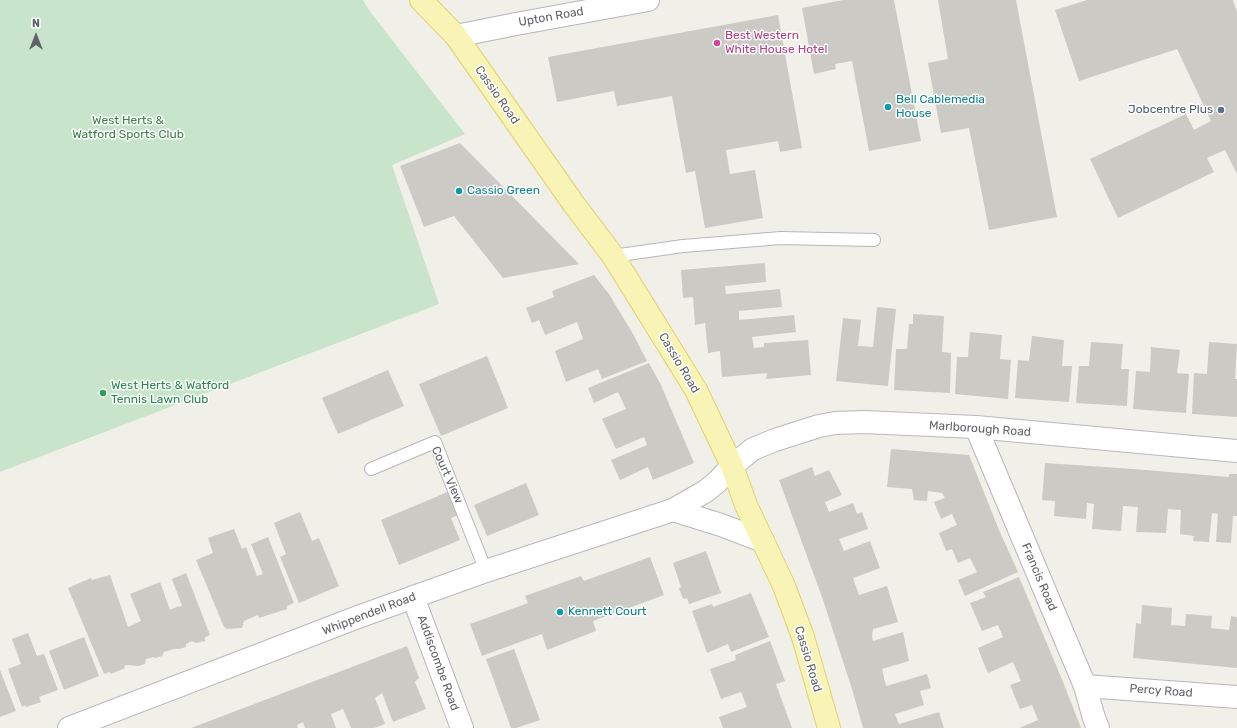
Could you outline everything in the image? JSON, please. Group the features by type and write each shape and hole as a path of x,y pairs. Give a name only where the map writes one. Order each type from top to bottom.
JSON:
{"main road":[{"name":"Cassio Road","path":"421,0 456,36 573,203 613,256 696,390 732,466 746,505 784,586 803,637 829,728"},
{"name":"Cassio Road","path":"440,0 456,36"}],"street":[{"name":"Upton Road","path":"456,36 648,0"},
{"name":"Marlborough Road","path":"732,466 753,449 799,432 835,423 864,422 976,427 1237,452"},
{"name":"Francis Road","path":"976,427 1085,686 1098,728"},
{"name":"Whippendell Road","path":"69,728 413,597 486,571 673,510 706,491 732,466"},
{"path":"673,510 721,525 763,541"},
{"name":"Addiscombe Road","path":"413,597 462,728"},
{"name":"Percy Road","path":"1085,686 1237,697"}],"lane":[{"path":"613,256 683,246 781,238 874,240"},
{"name":"Court View","path":"371,469 435,442 486,571"}],"green space":[{"name":"West Herts & Watford Sports Club","path":"0,0 363,0 369,10 465,134 392,165 439,304 0,472"}],"building":[{"name":"Bell Cablemedia House","path":"843,0 894,0 921,141 869,151 852,61 835,64 836,69 814,74 802,8"},
{"path":"938,0 1016,0 1057,217 989,230 969,128 941,133 928,63 948,59"},
{"name":"Jobcentre Plus","path":"1087,0 1233,0 1237,12 1237,174 1225,150 1207,158 1214,172 1118,218 1090,159 1186,114 1194,130 1211,121 1177,49 1079,81 1055,10"},
{"path":"778,15 802,148 780,152 778,141 726,150 730,174 755,170 763,218 705,228 695,171 686,173 672,96 617,106 614,91 557,102 548,57"},
{"name":"Cassio Green","path":"460,143 579,264 503,278 454,216 424,227 400,166"},
{"path":"765,263 766,282 725,286 726,294 780,289 782,307 739,311 739,320 794,315 796,332 752,337 754,348 764,347 764,343 808,340 811,375 766,379 767,373 722,377 720,351 708,353 705,323 695,325 693,297 683,298 681,270"},
{"path":"594,275 609,294 647,361 602,379 598,369 566,382 555,351 583,339 577,322 545,335 539,320 532,323 526,308 554,297 552,291"},
{"path":"877,307 896,309 888,386 836,381 843,318 861,320 858,346 873,347"},
{"path":"913,314 944,316 942,352 951,353 950,393 894,390 896,349 907,349 909,324 913,324"},
{"path":"970,332 1002,335 1000,359 1011,360 1008,399 955,394 957,357 968,357"},
{"path":"1032,336 1064,340 1062,366 1072,366 1069,402 1015,398 1018,360 1029,361"},
{"path":"1091,342 1123,344 1121,369 1129,369 1127,406 1076,403 1079,366 1089,366"},
{"path":"1209,342 1237,344 1235,379 1237,379 1237,417 1192,414 1194,373 1207,374"},
{"path":"1151,347 1180,350 1177,373 1189,374 1186,413 1133,409 1136,371 1150,372"},
{"path":"487,356 508,408 441,436 419,384"},
{"path":"649,363 661,385 694,463 653,480 648,467 620,480 611,460 647,445 644,437 616,449 602,419 626,409 618,392 594,403 588,388"},
{"path":"388,370 404,406 338,434 322,398"},
{"path":"891,449 969,455 999,530 1018,572 965,596 958,580 977,572 970,558 958,563 952,549 946,551 939,533 957,525 952,514 941,519 934,502 945,498 942,493 928,491 927,501 914,500 912,489 887,487"},
{"path":"1045,463 1229,477 1229,474 1237,474 1237,516 1233,516 1231,543 1216,542 1218,514 1212,513 1209,542 1193,541 1194,536 1180,534 1181,510 1168,509 1166,533 1136,532 1138,507 1123,506 1121,531 1092,529 1094,504 1087,503 1086,519 1054,516 1055,501 1042,500"},
{"path":"812,467 815,476 829,470 842,495 825,502 829,512 853,503 857,514 862,512 868,529 839,539 844,551 870,541 880,568 853,578 859,595 887,586 898,622 873,629 873,641 903,632 909,661 882,669 886,686 927,674 931,688 920,691 924,705 895,714 899,724 939,712 944,728 863,728 822,597 779,480"},
{"path":"526,483 539,515 487,536 474,505"},
{"path":"450,491 460,514 451,518 460,540 399,565 381,520"},
{"path":"300,512 312,541 319,538 339,586 299,603 280,557 286,554 274,523"},
{"path":"234,529 242,549 246,547 257,576 263,574 251,544 268,537 294,603 287,606 287,609 259,618 258,615 244,621 242,628 227,629 224,627 196,560 213,553 208,538"},
{"path":"706,551 721,593 689,604 687,598 683,599 679,588 681,587 673,563"},
{"name":"Kennett Court","path":"650,557 664,595 593,621 596,631 547,650 542,634 482,656 470,624 528,603 525,596 581,576 584,581"},
{"path":"186,573 210,635 205,637 205,641 196,643 192,641 186,644 186,647 164,652 162,656 146,659 145,664 138,666 127,665 124,666 125,668 111,674 109,672 104,674 68,588 91,578 92,580 110,575 128,627 141,621 130,594 160,582 170,610 182,606 172,579"},
{"path":"1019,577 1081,728 1019,728 1038,720 1032,705 1020,709 1010,685 1021,681 1013,662 988,673 982,659 978,648 1003,637 998,625 982,631 970,603 986,597 983,592"},
{"path":"751,593 769,637 731,652 728,644 707,653 692,611 712,604 713,607"},
{"path":"1142,605 1172,608 1171,625 1185,626 1186,614 1212,616 1211,628 1229,630 1231,616 1237,617 1237,668 1133,658 1136,623 1141,624"},
{"path":"28,633 37,656 44,654 58,690 39,697 41,702 22,707 8,669 21,664 12,639"},
{"path":"84,637 99,676 64,690 49,651"},
{"path":"770,641 785,681 776,684 792,728 723,728 719,717 747,707 741,692 721,699 710,669 736,660 735,655"},
{"path":"407,646 419,678 415,682 426,709 393,722 382,693 375,698 385,724 374,728 351,728 343,709 331,714 336,728 305,728 303,722 297,725 298,728 191,728"},
{"path":"514,649 540,720 516,728 511,728 486,659"},
{"path":"0,670 16,711 0,717"}],"place":[{"name":"Best Western White House Hotel","path":"717,43"},
{"name":"Bell Cablemedia House","path":"888,107"},
{"name":"Jobcentre Plus","path":"1221,110"},
{"name":"Cassio Green","path":"459,191"},
{"name":"West Herts & Watford Tennis Lawn Club","path":"103,393"},
{"name":"Kennett Court","path":"560,612"}]}
